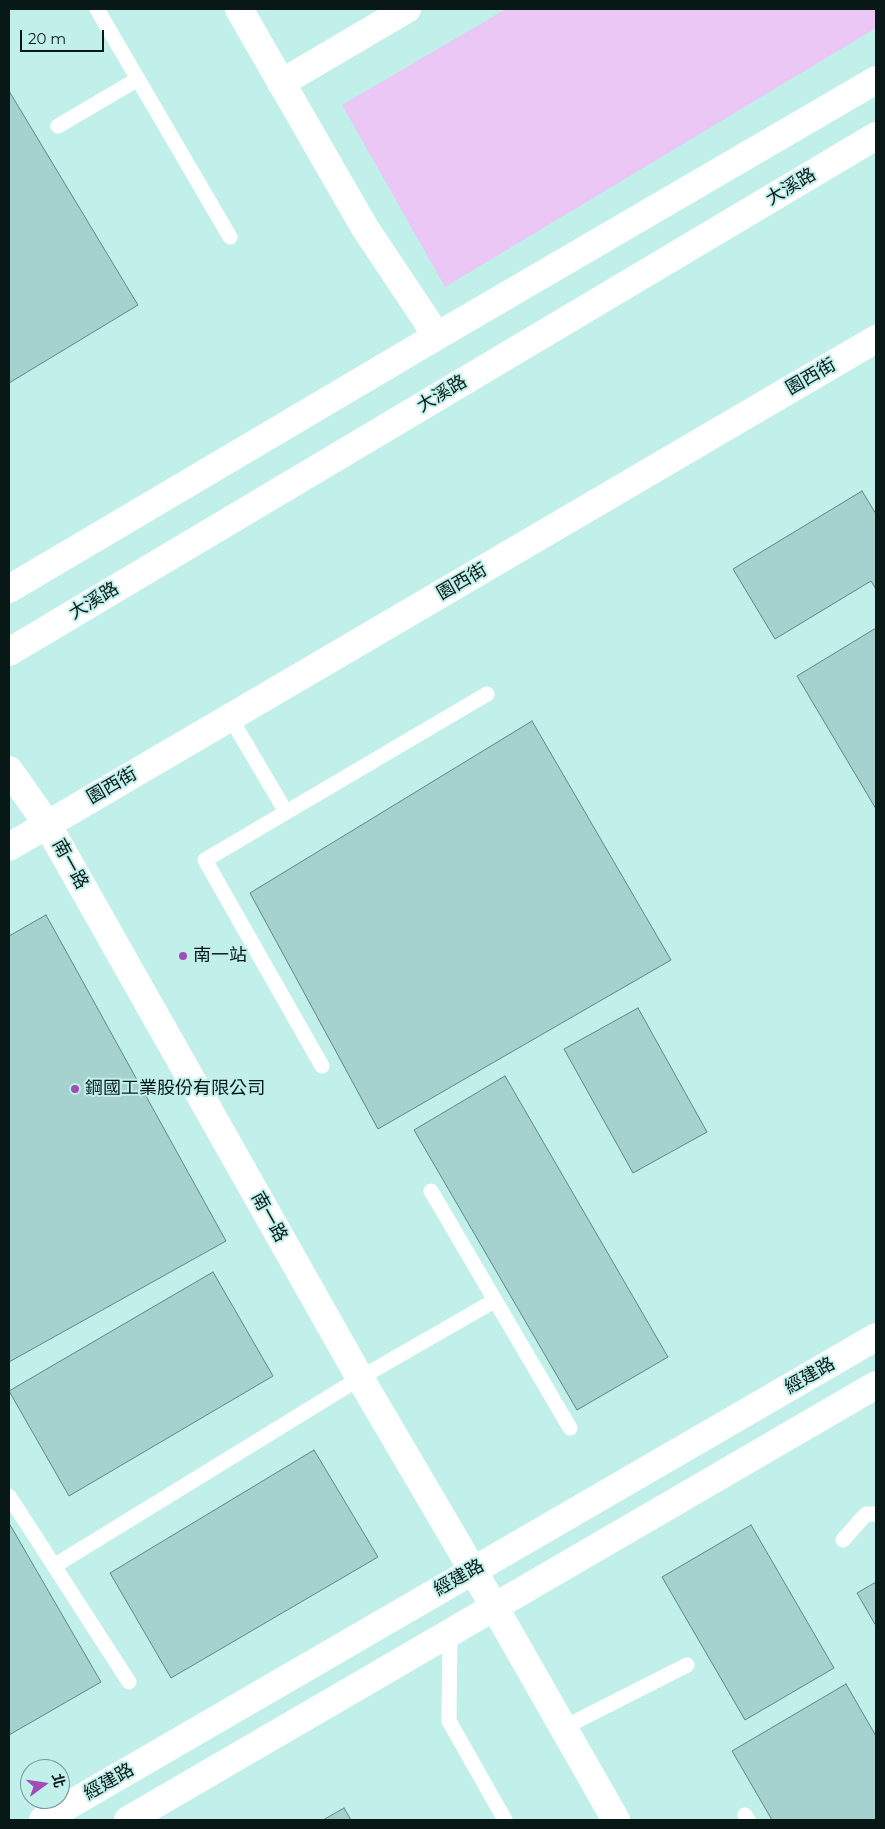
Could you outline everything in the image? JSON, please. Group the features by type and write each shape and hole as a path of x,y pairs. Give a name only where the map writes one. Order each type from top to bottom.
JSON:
{"street":[{"path":"239,9 365,228 437,336"},
{"path":"281,83 407,9"},
{"path":"9,590 437,336 876,80"},
{"name":"大溪路","path":"9,652 876,136"},
{"name":"園西街","path":"9,847 876,339"},
{"name":"南一路","path":"9,770 47,824 360,1378 616,1820"},
{"name":"經建路","path":"43,1820 876,1337"},
{"path":"128,1820 876,1385"}],"lane":[{"path":"97,9 230,237"},
{"path":"58,126 138,79"},
{"path":"322,1066 205,860 487,694"},
{"path":"230,717 286,812"},
{"path":"431,1191 570,1428"},
{"path":"54,1566 360,1378 494,1300"},
{"path":"9,1496 128,1682"},
{"path":"843,1540 866,1514 876,1514"},
{"path":"450,1634 449,1721 505,1820"},
{"path":"563,1728 687,1665"}],"shaded area":[{"path":"506,9 876,9 876,28 445,287 342,105"}],"building":[{"path":"9,91 138,305 9,383"},
{"path":"862,491 876,514 876,589 871,581 775,639 733,569"},
{"path":"876,628 876,809 797,676"},
{"path":"532,721 671,960 378,1129 250,893"},
{"name":"鋼國工業股份有限公司","path":"46,915 226,1241 9,1362 9,936"},
{"path":"638,1008 707,1132 633,1173 564,1049"},
{"path":"505,1076 668,1357 577,1410 414,1130"},
{"path":"213,1272 273,1376 69,1496 9,1391"},
{"path":"314,1450 378,1557 171,1678 110,1573"},
{"path":"9,1523 101,1682 9,1735"},
{"path":"751,1525 834,1668 745,1720 662,1577"},
{"path":"876,1582 876,1626 857,1593"},
{"path":"846,1684 876,1736 876,1820 772,1820 732,1751"},
{"path":"344,1808 351,1820 323,1820"}],"place":[{"name":"南一站","path":"183,956"},
{"name":"鋼國工業股份有限公司","path":"75,1089"}]}
